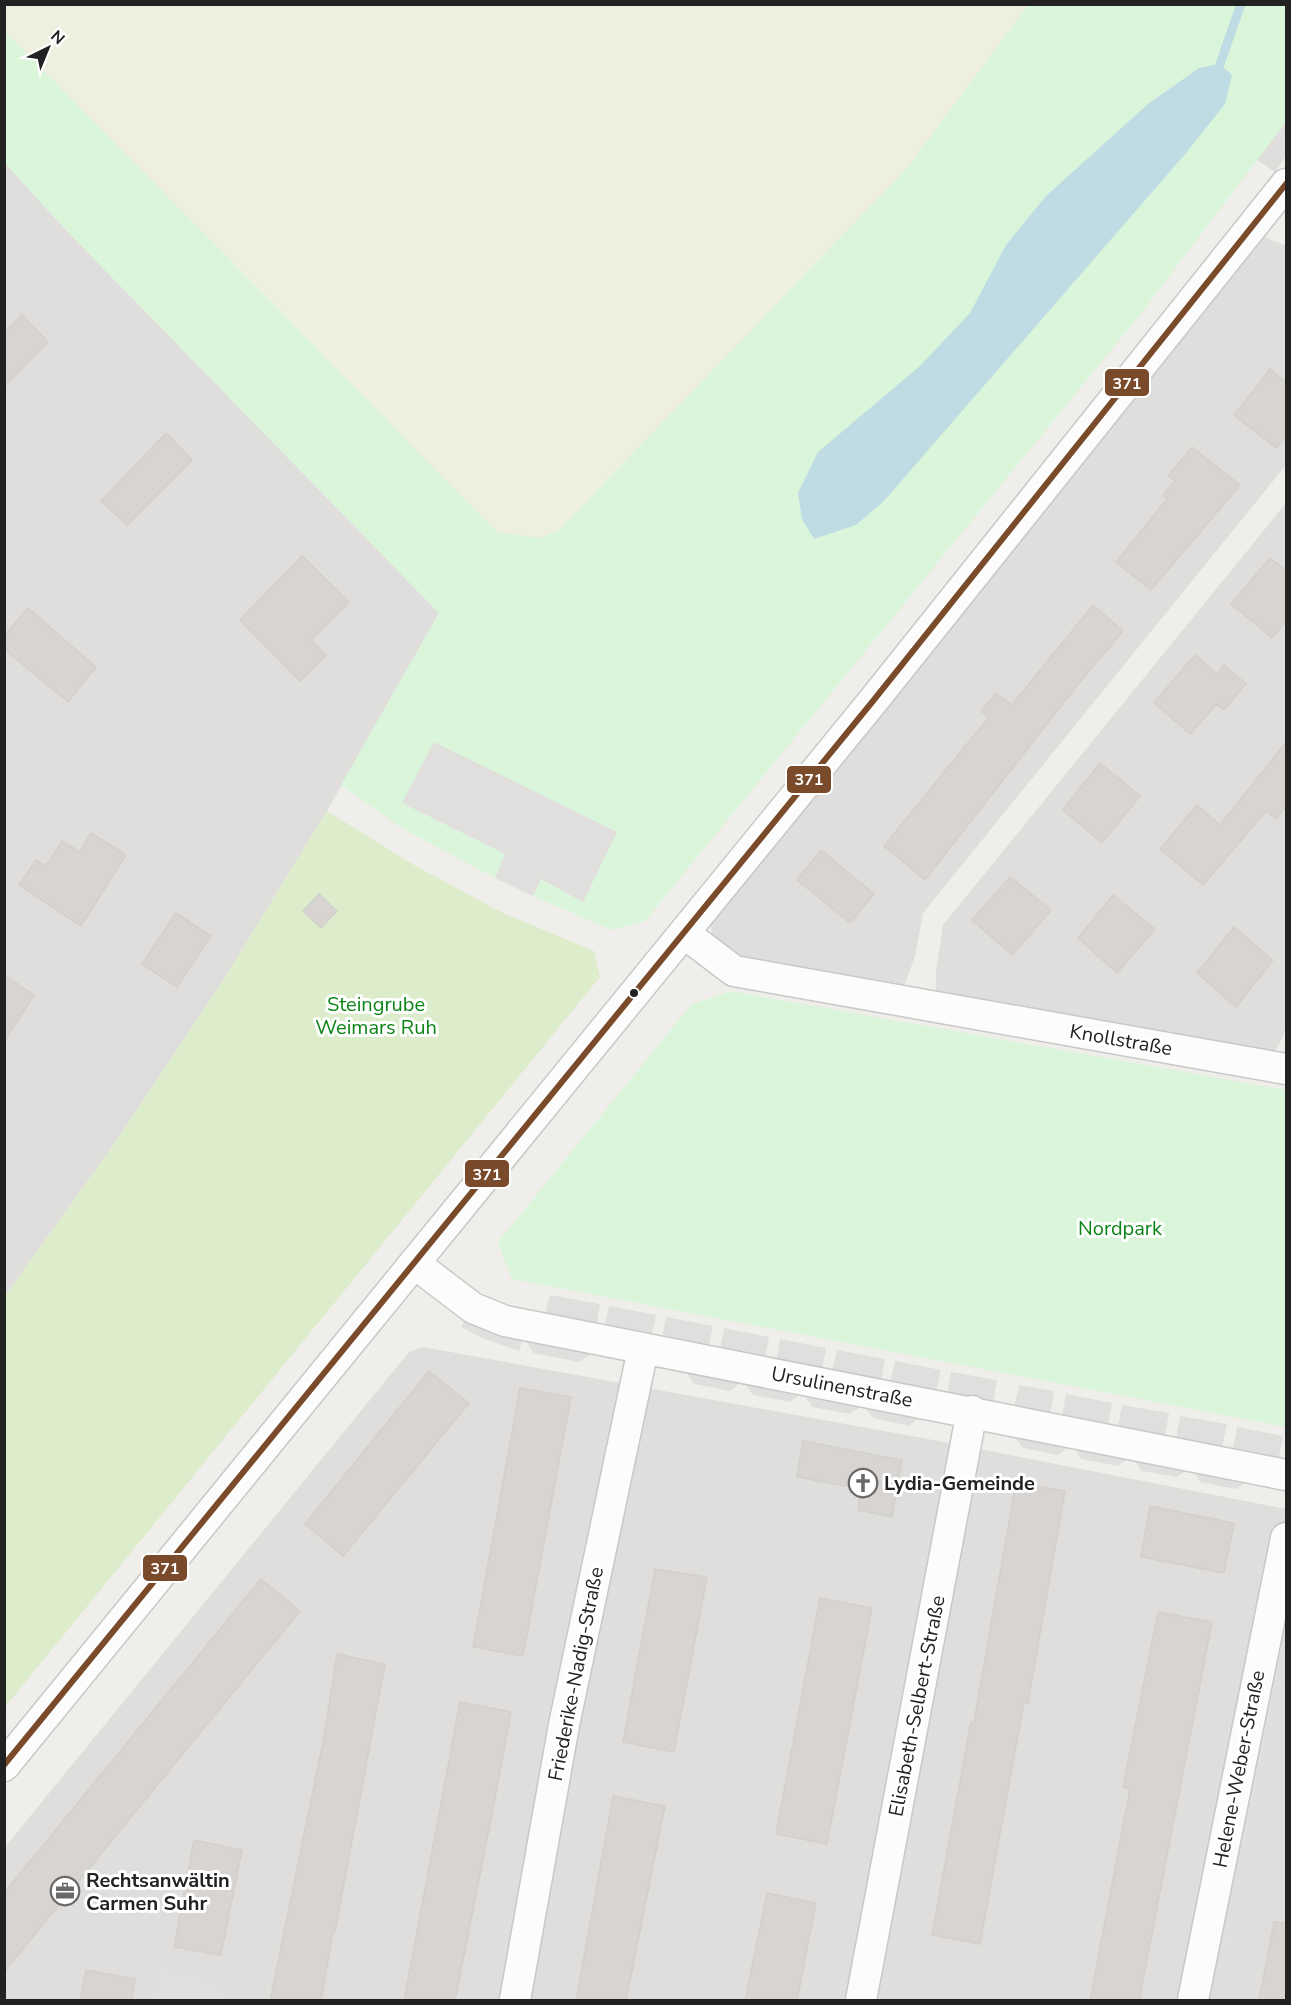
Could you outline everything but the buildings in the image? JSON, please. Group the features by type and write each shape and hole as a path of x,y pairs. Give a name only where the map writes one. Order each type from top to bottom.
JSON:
{"street":[{"path":"4,1766 684,933 1287,184"},
{"name":"Knollstraße","path":"684,933 734,971 1287,1069"},
{"name":"Ursulinenstraße","path":"414,1263 473,1308 492,1317 643,1349 972,1411 1287,1475"},
{"name":"Friederike-Nadig-Straße","path":"515,2001 564,1725 643,1349"},
{"name":"Elisabeth-Selbert-Straße","path":"861,2001 972,1411"},
{"name":"Helene-Weber-Straße","path":"1193,2001 1287,1538"}],"shaded area":[{"path":"1286,122 1286,156 1275,172 1257,160"},
{"path":"5,163 65,229 439,613 327,811 224,979 115,1143 5,1296"},
{"path":"1262,236 1286,246 1286,465 923,913 915,957 901,993 754,967 712,937 711,922"},
{"path":"1286,503 1286,1022 1284,1035 1272,1057 936,999 936,972 943,925"},
{"path":"434,742 617,832 583,902 541,879 533,896 495,878 505,854 402,803"},
{"path":"550,1295 600,1304 596,1327 545,1317"},
{"path":"609,1306 656,1315 651,1338 604,1329"},
{"path":"666,1317 713,1326 708,1349 662,1340"},
{"path":"465,1319 522,1341 519,1351 482,1338 461,1327"},
{"path":"724,1328 769,1337 765,1360 720,1351"},
{"path":"780,1339 826,1348 822,1371 776,1362"},
{"path":"527,1342 591,1354 579,1362 533,1353"},
{"path":"423,1347 933,1440 1286,1509 1286,2000 5,2000 5,1847 409,1352"},
{"path":"837,1350 885,1359 881,1382 832,1373"},
{"path":"895,1361 941,1370 936,1393 890,1384"},
{"path":"951,1372 997,1380 993,1403 947,1395"},
{"path":"687,1373 740,1383 730,1391 694,1384"},
{"path":"746,1385 799,1395 790,1402 753,1395"},
{"path":"1019,1385 1054,1391 1050,1415 1014,1408"},
{"path":"669,1394 926,1443 933,1453 905,1597 631,1546 658,1402"},
{"path":"1066,1394 1112,1403 1108,1426 1062,1416"},
{"path":"805,1396 860,1407 850,1414 812,1407"},
{"path":"1122,1405 1169,1413 1165,1436 1118,1427"},
{"path":"864,1407 919,1418 909,1426 873,1418"},
{"path":"1180,1416 1227,1424 1222,1447 1176,1439"},
{"path":"1237,1427 1283,1436 1279,1458 1233,1449"},
{"path":"1014,1436 1068,1447 1058,1455 1023,1448"},
{"path":"1075,1448 1129,1458 1118,1466 1081,1459"},
{"path":"1134,1459 1188,1469 1177,1477 1141,1471"},
{"path":"1193,1470 1247,1481 1236,1489 1200,1482"},
{"path":"1275,1668 1283,1678 1275,1718 1264,1726"},
{"path":"1263,1732 1271,1742 1263,1782 1252,1790"},
{"path":"1251,1795 1258,1807 1251,1847 1240,1853"},
{"path":"1228,1914 1236,1925 1226,1979 1214,1986"},
{"path":"159,1966 224,1980 220,2000 152,2000"}],"green space":[{"path":"4,5 1028,5 907,168 559,530 540,538 497,532 5,30"},
{"path":"1028,5 1286,5 1286,122 1139,316 645,921 612,930 533,896 541,879 583,902 617,832 402,803 505,854 495,878 402,828 341,785 439,613 65,229 5,163 4,30 497,532 540,538 559,530 907,168"},
{"name":"Steingrube Weimars Ruh","path":"327,811 414,865 501,912 594,951 600,977 5,1707 5,1296 115,1143 224,979"},
{"name":"Nordpark","path":"730,991 1286,1090 1286,1427 512,1279 498,1242 691,1005"}],"water":[{"path":"1220,64 1232,75 1225,104 1186,153 884,501 856,525 814,539 802,519 798,493 818,452 920,366 970,313 1006,245 1046,196 1148,104 1199,68"}],"waterway":[{"path":"1220,64 1241,4"}],"transit line":[{"name":"371","path":"4,1765 873,701 1286,184"}],"place":[{"name":"Lydia-Gemeinde","path":"863,1483"},
{"name":"Rechtsanwältin Carmen Suhr","path":"65,1891"}]}
